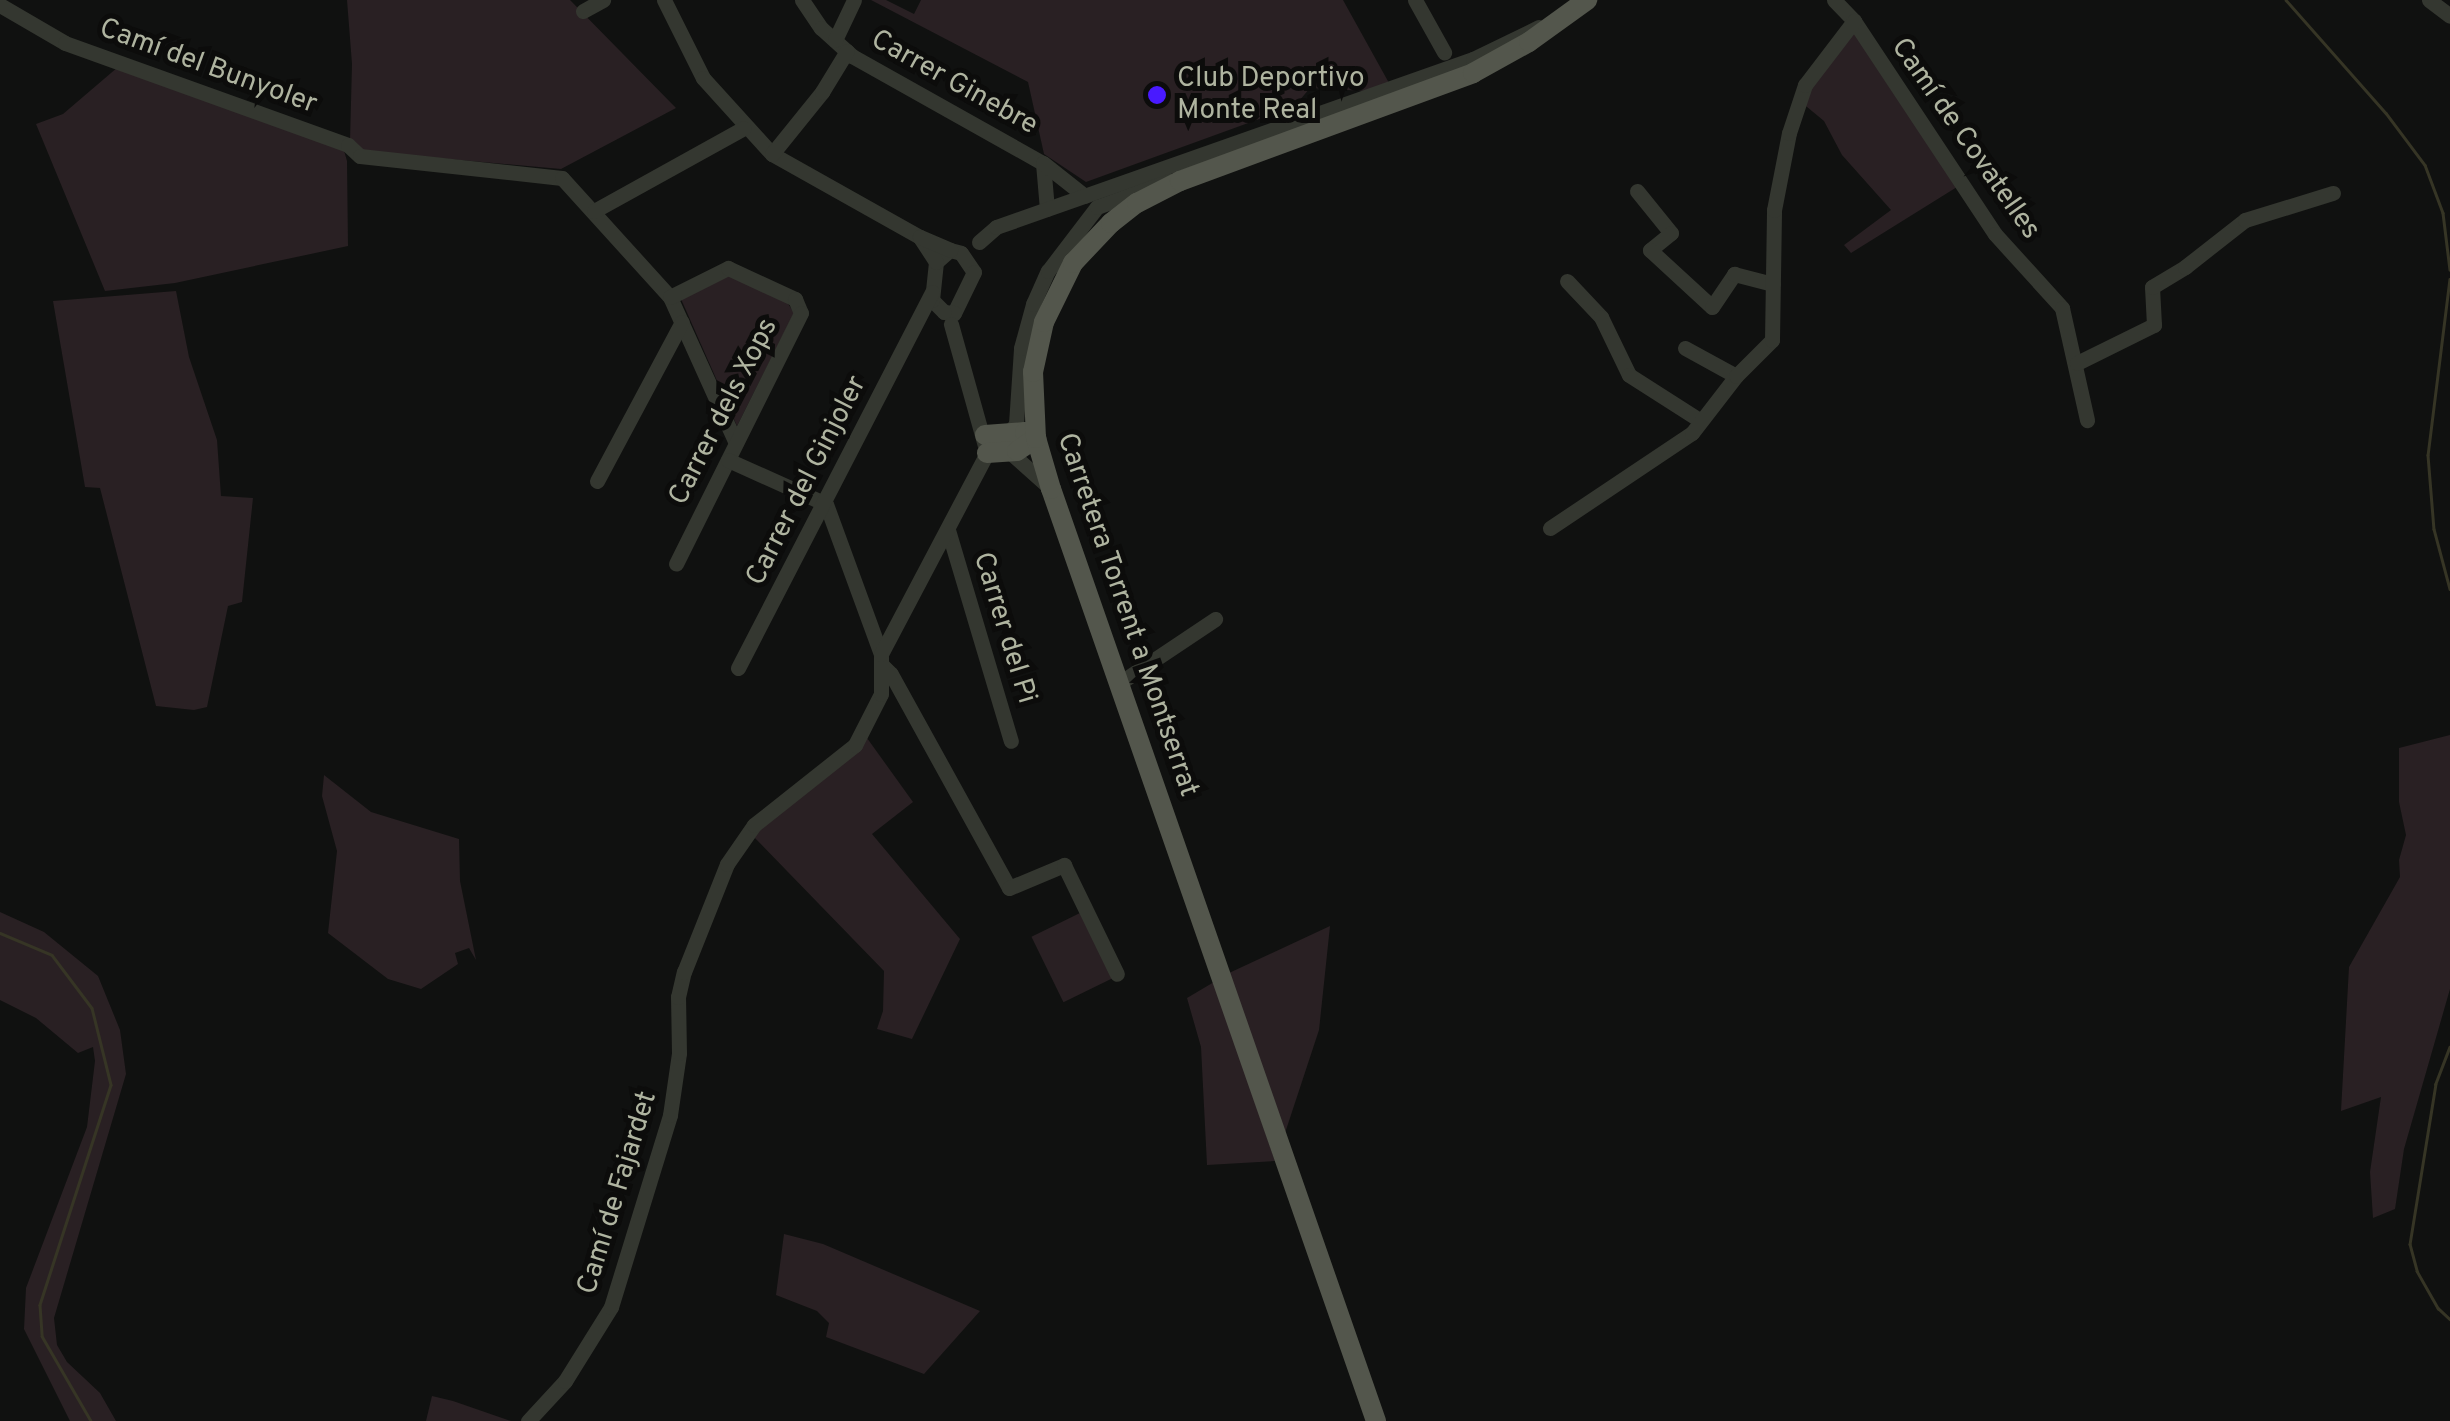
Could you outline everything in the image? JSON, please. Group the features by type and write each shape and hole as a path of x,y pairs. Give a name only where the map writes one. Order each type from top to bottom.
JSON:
{"main road":[{"name":"Carretera Torrent a Montserrat","path":"1376,1421 1051,489 1036,438 1032,392 1037,348 1064,278 1111,223 1137,203 1183,180 1473,73 1587,0"},
{"path":"995,442 1036,438"}],"street":[{"path":"583,11 603,0"},
{"path":"664,0 703,78 744,128 772,154 961,257 974,272 944,310"},
{"name":"Carrer Ginebre","path":"802,0 841,46 890,80 1043,162 1085,196"},
{"path":"772,154 822,92 854,0"},
{"name":"Camí de Covatelles","path":"1834,0 1854,21 1996,234 2062,308 2087,420"},
{"path":"2429,0 2450,16"},
{"path":"1422,4 1444,52 1460,64"},
{"name":"Camí del Bunyoler","path":"0,5 65,43 348,144 360,156 554,174 570,184 670,297 736,442"},
{"path":"936,262 961,257 996,228 1460,64 1562,18"},
{"path":"1550,528 1692,432 1736,376 1772,340 1774,210 1794,113 1805,85 1854,21"},
{"path":"1442,70 1444,52"},
{"path":"594,211 744,128"},
{"name":"Carrer Ginebre","path":"1043,162 1046,210"},
{"name":"Camí de Fajardet","path":"528,1421 565,1381 611,1307 670,1115 679,1053 678,997 684,972 727,864 754,826 856,745 881,694 882,660 995,442 1016,424 1021,348 1033,304 1048,271 1081,223 1109,200 1159,182 1183,180"},
{"path":"1637,192 1671,232 1650,250 1712,307 1734,274 1773,284"},
{"path":"2077,363 2154,325 2152,287 2186,267 2244,220 2332,193"},
{"path":"920,236 936,262 944,310 995,442 1051,489"},
{"name":"Carrer dels Xops","path":"670,297 728,268 798,303 800,319 676,564"},
{"path":"1567,281 1601,316 1629,375 1701,421"},
{"name":"Carrer del Ginjoler","path":"738,668 920,316 944,310"},
{"path":"596,481 682,322"},
{"path":"1685,348 1736,376"},
{"path":"728,460 826,504 882,660 1009,888 1064,865 1118,974"},
{"name":"Carrer del Pi","path":"948,530 1012,742"},
{"path":"1118,684 1215,619"}],"shaded area":[{"path":"347,0 570,0 676,108 561,169 360,151 350,141 352,64"},
{"path":"871,0 886,0 914,14 921,0 1343,0 1389,83 1384,92 1310,88 1289,113 1262,118 1086,182 1044,154 1028,82"},
{"path":"1855,29 1957,187 1851,253 1844,245 1891,210 1842,155 1824,121 1801,102"},
{"path":"118,67 343,147 347,161 348,246 175,283 105,291 36,124 63,114"},
{"path":"728,274 787,302 794,313 737,426 681,299"},
{"path":"176,291 189,357 217,440 221,496 253,498 242,602 228,606 207,707 194,710 156,706 100,488 85,487 53,301"},
{"path":"2450,735 2450,989 2404,1149 2395,1209 2373,1218 2370,1172 2381,1097 2341,1111 2349,967 2400,877 2399,860 2406,835 2399,802 2399,748"},
{"path":"867,738 913,802 872,834 960,939 912,1039 877,1029 883,1011 884,971 752,835 831,773"},
{"path":"324,775 371,812 459,839 460,881 476,960 469,948 455,953 458,964 421,989 388,979 328,933 337,851 322,796"},
{"path":"0,912 44,932 98,976 120,1030 126,1074 54,1318 57,1345 67,1362 100,1393 116,1421 70,1421 24,1329 26,1288 87,1127 95,1061 93,1047 78,1053 36,1018 0,1000"},
{"path":"1080,913 1112,979 1063,1002 1031,937"},
{"path":"1330,926 1319,1030 1285,1133 1229,973"},
{"path":"1214,982 1275,1161 1207,1165 1201,1047 1187,998"},
{"path":"784,1234 823,1244 980,1311 924,1374 826,1337 829,1323 817,1311 776,1295"},
{"path":"432,1396 453,1401 511,1421 426,1421"}],"waterway":[{"path":"2286,0 2386,113 2425,165 2443,213 2450,270"},
{"path":"2450,279 2428,455 2434,529 2450,589"},
{"path":"0,933 52,955 92,1008 111,1085 40,1305 42,1336 91,1421"},
{"path":"2450,1047 2436,1084 2410,1244 2417,1271 2438,1308 2450,1319"}],"place":[{"name":"Club Deportivo Monte Real","path":"1157,95"}]}
